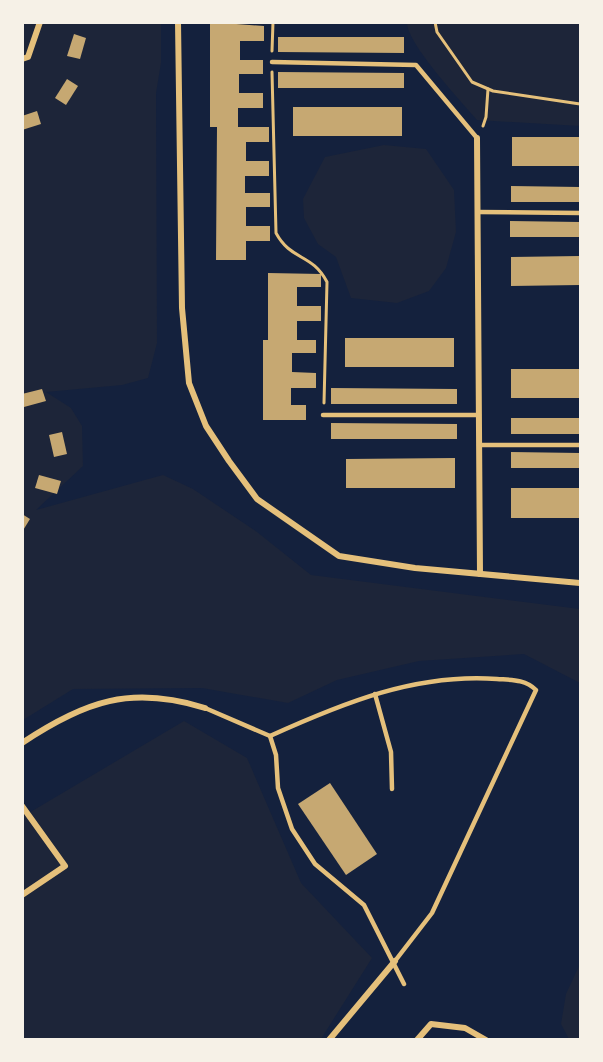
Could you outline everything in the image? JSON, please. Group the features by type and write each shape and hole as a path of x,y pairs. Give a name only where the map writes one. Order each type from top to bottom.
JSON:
{"street":[{"path":"22,59 28,57 40,22"},
{"path":"178,22 182,308 189,383 206,426 257,499 339,556 480,574 580,583"},
{"path":"477,138 480,574"},
{"path":"22,743 50,724 88,706 135,696 174,699 205,708"},
{"path":"22,806 65,866 22,895"},
{"path":"329,1040 395,961"},
{"path":"417,1040 431,1024 465,1028 486,1040"}],"lane":[{"path":"272,62 416,65 477,138"},
{"path":"478,212 580,213"},
{"path":"323,415 479,415"},
{"path":"479,445 580,445"},
{"path":"205,708 270,736 333,708 375,694 432,680 472,677 529,682 536,690 432,913 395,961"},
{"path":"375,694 391,752 392,789"},
{"path":"270,736 276,755 278,788 292,829 315,864 364,905 395,961 404,984"}],"path":[{"path":"273,22 276,233 284,247 319,266 327,282 323,415"},
{"path":"435,22 437,32 472,82 488,89 580,104"},
{"path":"477,138 486,117 488,89"}],"shaded area":[{"path":"22,23 161,23 161,63 156,93 157,343 148,378 122,385 46,392 71,408 82,426 83,466 36,510 163,475 193,489 257,532 311,575 580,609 580,683 524,654 419,661 337,680 288,703 202,688 73,689 23,720"},
{"path":"407,23 580,23 580,126 477,120 425,58 416,45"},
{"path":"384,145 426,149 454,190 456,232 446,268 429,291 397,303 351,298 336,257 318,244 304,218 303,199 325,157"},
{"path":"184,721 247,758 301,883 372,958 321,1039 23,1039 22,817"},
{"path":"580,964 580,1039 569,1039 561,1024 566,994"}],"building":[{"path":"210,22 264,26 264,41 240,41 240,60 263,60 263,74 239,74 239,93 263,93 263,108 238,108 238,127 269,127 269,142 246,142 246,161 269,161 269,176 245,176 245,193 270,193 270,207 246,207 246,226 270,226 270,241 246,241 246,260 216,260 217,127 210,127"},
{"path":"74,34 86,38 80,59 67,56"},
{"path":"278,37 404,37 404,53 278,52"},
{"path":"278,72 404,73 404,88 278,88"},
{"path":"67,79 78,86 66,105 55,98"},
{"path":"293,107 402,107 402,136 293,136"},
{"path":"37,111 41,124 22,130 22,116"},
{"path":"512,137 580,137 580,166 512,166"},
{"path":"511,186 580,187 580,202 511,202"},
{"path":"510,221 580,222 580,237 510,237"},
{"path":"580,256 580,285 511,286 511,257"},
{"path":"268,273 321,274 321,287 297,287 297,306 321,306 321,321 297,321 297,340 316,340 316,353 292,353 292,372 316,373 316,388 291,388 291,405 306,405 306,420 263,420 263,340 268,340"},
{"path":"345,338 454,338 454,367 345,367"},
{"path":"511,369 580,369 580,398 511,398"},
{"path":"331,388 457,389 457,404 331,404"},
{"path":"42,389 46,401 24,407 22,394"},
{"path":"511,418 580,418 580,434 511,434"},
{"path":"331,423 457,424 457,439 331,439"},
{"path":"62,432 67,454 54,457 49,435"},
{"path":"511,452 580,453 580,468 511,468"},
{"path":"455,458 455,488 346,488 346,459"},
{"path":"39,475 61,481 57,494 35,488"},
{"path":"511,488 580,488 580,518 511,518"},
{"path":"22,514 30,519 22,532"},
{"path":"330,783 377,854 346,875 298,804"}]}
